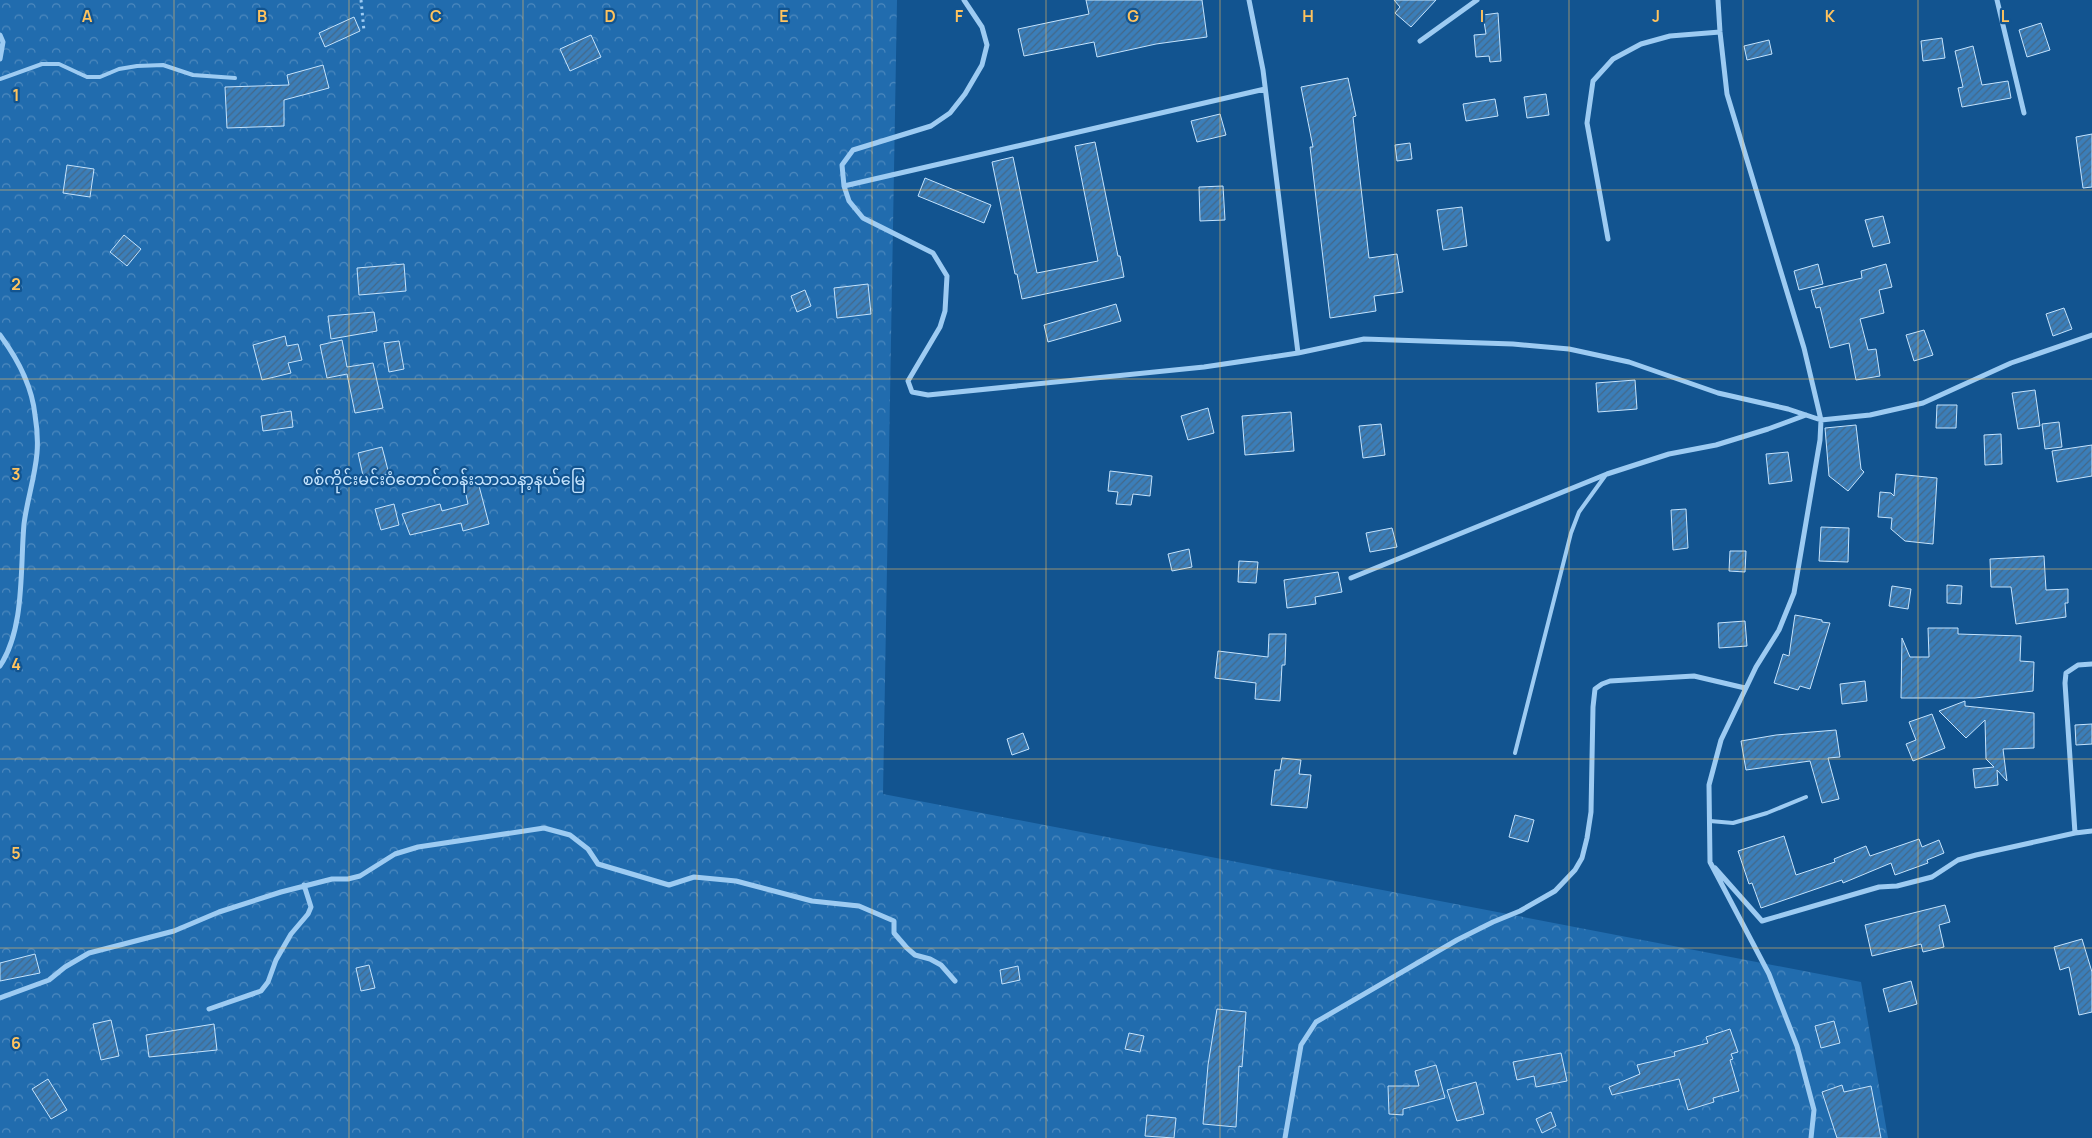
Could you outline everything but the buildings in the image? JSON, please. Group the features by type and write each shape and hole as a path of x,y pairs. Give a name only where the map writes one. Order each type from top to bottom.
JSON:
{"street":[{"path":"964,0 982,27 987,45 982,65 965,94 950,113 931,126 853,150 842,166 844,186 849,201 863,218 933,253 946,276 945,311 940,327 908,382 912,392 928,396 1136,372 1204,367 1298,353 1364,339 1513,344 1568,349 1628,362 1718,393 1820,420 1870,415 1923,403 2011,364 2092,335"},
{"path":"1249,0 1265,89 1298,353"},
{"path":"1420,40 1477,0"},
{"path":"1718,0 1727,94 1804,348 1820,420 1820,440 1794,593 1779,630 1756,667 1721,740 1709,784 1710,862 1770,974 1797,1046 1814,1110 1811,1138"},
{"path":"1997,0 2024,113"},
{"path":"1608,239 1587,123 1593,81 1613,60 1640,44 1670,36 1720,32"},
{"path":"0,35 4,42 0,59"},
{"path":"844,186 1265,89"},
{"path":"0,335 17,358 27,386 35,413 38,452 24,522 15,633 0,666"},
{"path":"1351,578 1607,474 1669,454 1716,445 1806,415"},
{"path":"2075,833 2065,684 2066,673 2078,665 2092,664"},
{"path":"1285,1138 1300,1045 1316,1022 1457,940 1520,911 1555,891 1575,870 1582,858 1591,812 1595,689 1610,681 1694,676 1745,688"},
{"path":"0,998 49,980 64,967 89,953 174,930 219,912 304,885 360,876 395,854 418,847 544,828 570,835 588,850 598,864 669,885 694,878 736,881 812,901 828,901 859,906 894,921 894,933 907,948 915,955 930,958 941,964 955,981"},
{"path":"1710,862 1762,922 1879,887 1897,886 1932,877 1958,860 1976,855 2092,831"},
{"path":"209,1009 261,991 268,982 276,960 291,934 308,914 311,907 304,885"}],"lane":[{"path":"0,79 42,64 59,64 87,77 100,77 118,69 163,65 193,75 235,78"},
{"path":"1515,753 1571,532 1579,512 1607,474"},
{"path":"1710,821 1733,823 1806,797"}],"path":[{"path":"361,0 364,31"}],"green space":[{"name":"စစ်ကိုင်းမင်းဝံတောင်တန်းသာသနာ့နယ်မြေ","path":"0,0 897,0 883,794 1861,982 1888,1138 0,1138"}]}
